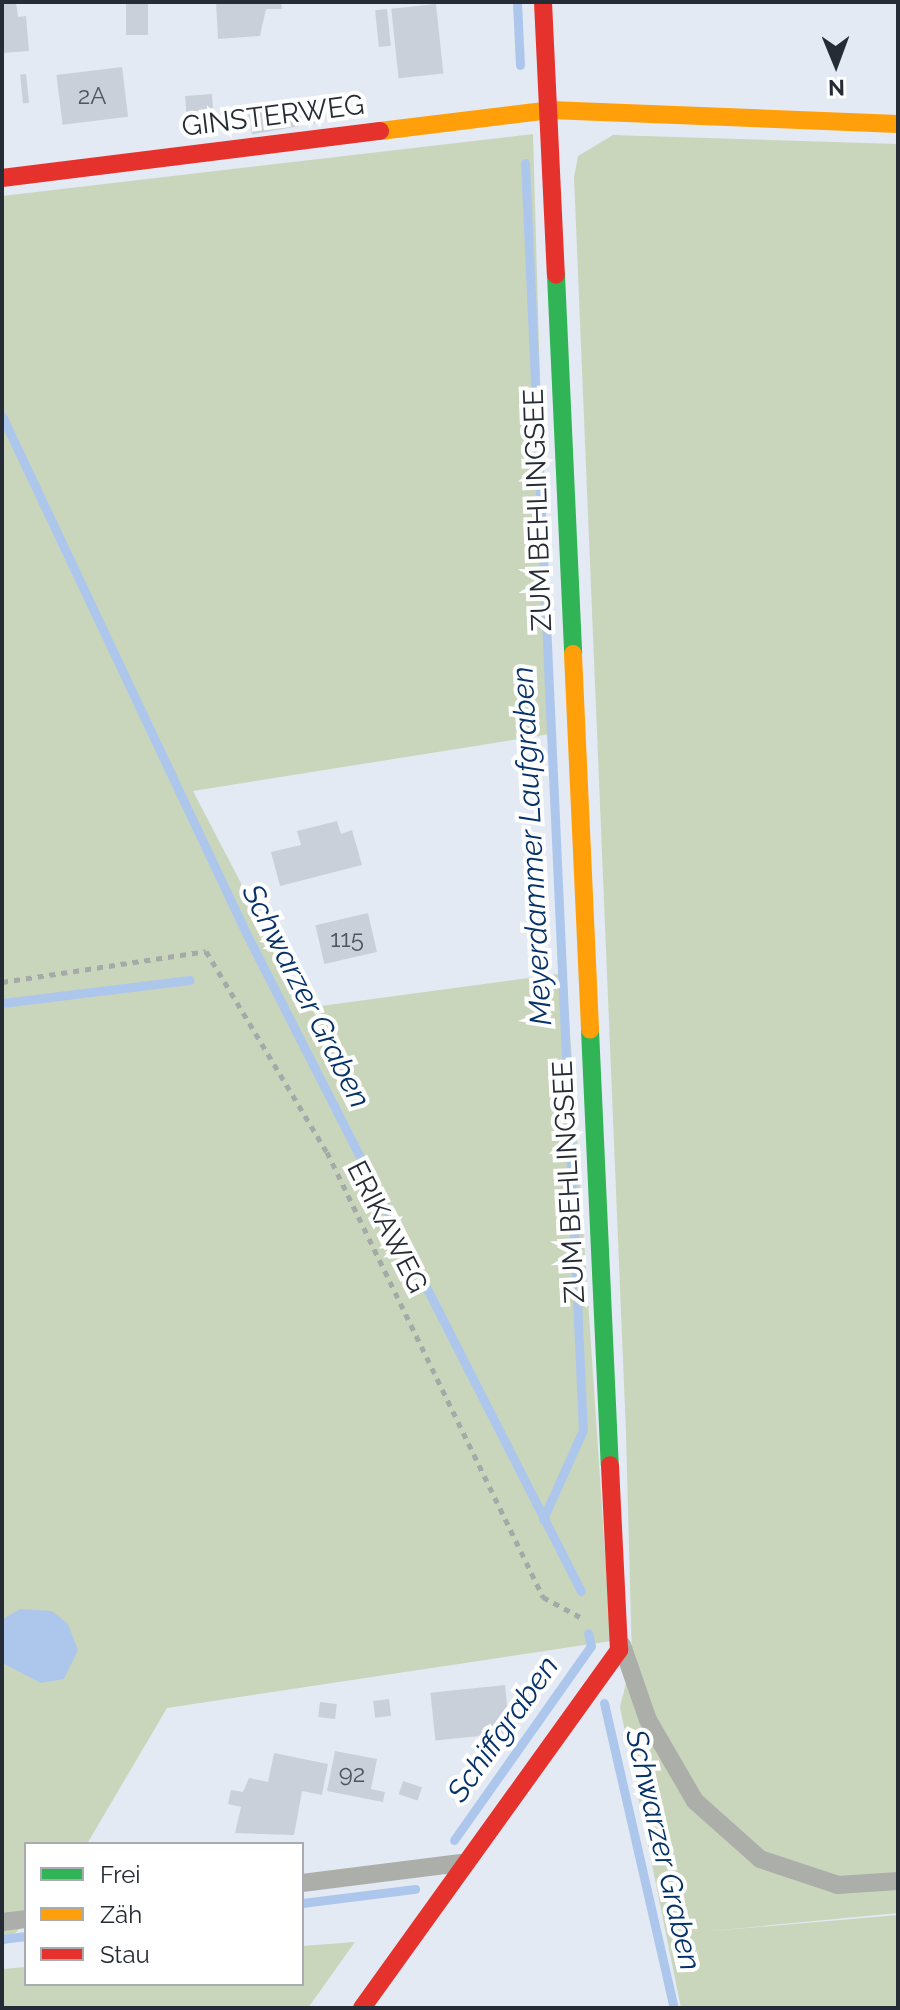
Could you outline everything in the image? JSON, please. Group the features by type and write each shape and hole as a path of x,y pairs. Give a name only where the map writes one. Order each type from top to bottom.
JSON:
{"street":[{"name":"ZUM BEHLINGSEE","path":"543,2 619,1639"},
{"name":"GINSTERWEG","path":"2,178 550,110 898,124"},
{"path":"362,2008 461,1863 619,1650 619,1639"}],"lane":[{"path":"619,1639 637,1672 648,1720 695,1801 760,1859 838,1885 898,1881"},
{"path":"304,1883 461,1863"},
{"path":"2,1922 24,1919"}],"path":[{"name":"ERIKAWEG","path":"2,982 206,951 327,1152 543,1597 619,1639"}],"green space":[{"path":"533,134 550,734 193,791 306,1008 566,973 611,1641 167,1708 88,1842 24,1842 24,1924 2,1947 2,196"},
{"path":"613,135 898,144 898,1913 701,1932 898,1915 898,2008 681,2008 620,1707 632,1659 626,1433 574,177 578,156"},
{"path":"355,1942 308,2008 2,2008 2,1969 24,1967 24,1986 304,1986 304,1946"}],"water":[{"path":"20,1609 52,1611 68,1624 78,1650 64,1679 41,1683 2,1663 3,1619"}],"building":[{"path":"2,2 16,2 18,17 26,16 29,51 2,53"},
{"path":"126,2 148,2 148,35 126,35"},
{"path":"216,2 281,2 282,9 266,9 260,36 218,39"},
{"path":"436,4 443,74 399,78 391,9"},
{"path":"387,9 391,46 379,47 375,10"},
{"path":"122,67 128,117 63,125 56,75"},
{"path":"26,74 29,103 23,103 20,75"},
{"path":"212,94 213,110 186,112 185,96"},
{"path":"315,100 319,123 252,134 248,112"},
{"path":"337,821 341,834 352,830 362,865 280,886 271,852 301,845 297,831"},
{"path":"368,913 377,952 324,964 315,925"},
{"path":"505,1685 510,1733 435,1741 430,1693"},
{"path":"389,1699 391,1716 375,1718 373,1701"},
{"path":"320,1702 337,1704 335,1719 318,1717"},
{"path":"335,1751 377,1759 371,1789 385,1792 383,1802 327,1791"},
{"path":"274,1753 328,1764 322,1795 302,1791 294,1835 235,1833 241,1807 228,1804 231,1790 243,1792 249,1778 268,1782"},
{"path":"403,1781 422,1787 418,1800 399,1794"}],"waterway":[{"name":"Meyerdammer Laufgraben","path":"517,2 520,65"},
{"name":"Meyerdammer Laufgraben","path":"525,163 583,1430 543,1519"},
{"name":"Schwarzer Graben","path":"2,416 247,935 581,1591"},
{"path":"2,1003 190,980"},
{"name":"Schiffgraben","path":"454,1840 591,1646 588,1633"},
{"name":"Schwarzer Graben","path":"604,1703 674,2008"},
{"name":"Schiffgraben","path":"304,1903 415,1889"},
{"name":"Schiffgraben","path":"2,1939 24,1936"}],"traffic: fast":[{"path":"556,275 573,654"},
{"path":"590,1030 610,1465"}],"traffic: slow":[{"path":"380,131 550,110 898,124"},
{"path":"573,654 590,1030"}],"traffic: jam":[{"path":"543,2 556,275"},
{"path":"2,178 380,131"},
{"path":"362,2008 619,1650 610,1465"}]}
